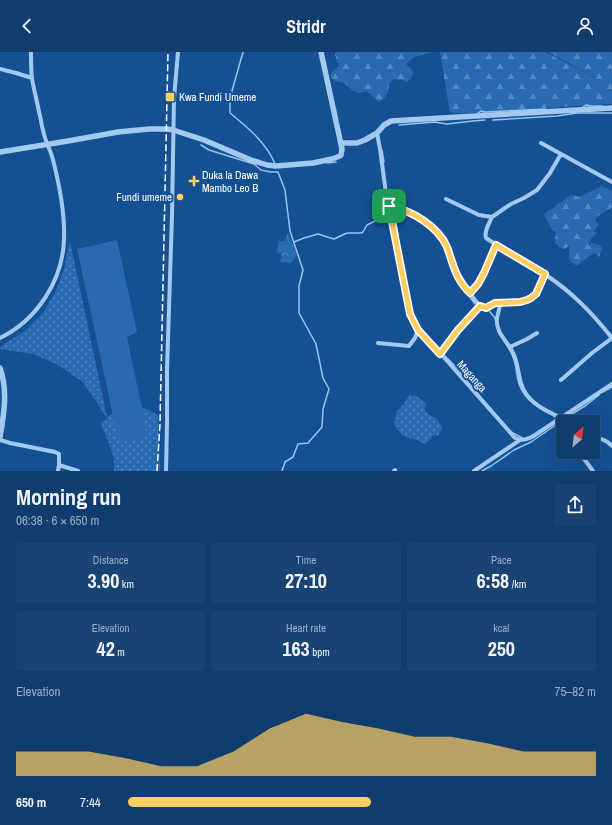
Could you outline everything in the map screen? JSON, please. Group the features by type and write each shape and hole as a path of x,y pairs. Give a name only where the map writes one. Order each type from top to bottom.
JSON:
{"street":[{"path":"0,338 27,321 39,307 53,283 60,265 63,251 64,239 62,208 55,164 42,129 32,78 31,52"},
{"path":"166,471 173,130 178,52"},
{"path":"0,152 118,132 167,129 267,165 276,166 312,163 336,158 342,153 341,143 321,52"},
{"path":"0,69 32,78"},
{"path":"341,143 357,143 365,140 377,133 384,125 391,121 612,108"},
{"name":"Maganga","path":"377,133 386,197 410,314 418,330 515,438 520,440"},
{"path":"541,143 612,182"},
{"path":"561,154 550,173 537,190 511,204 492,217 485,237 545,274 563,287 595,317 612,338 561,380"},
{"path":"446,199 479,215 492,217"},
{"path":"389,206 407,211 418,217 442,236 456,275 480,306 486,308 495,303 510,303 527,300 536,294 545,274"},
{"path":"470,293 478,284 484,273 496,245"},
{"path":"500,303 500,311 497,317 499,332 510,347 516,361 520,383 523,390 536,405 556,416"},
{"path":"440,354 458,330 480,306"},
{"path":"378,343 408,346 415,338 418,330"},
{"path":"510,347 537,333"},
{"path":"0,368 5,384 4,417 0,439 10,443 59,454 58,471"},
{"path":"567,415 612,384"},
{"path":"474,471 520,440 525,440 532,437 556,422"},
{"path":"600,438 608,442 612,446"},
{"path":"584,459 593,471"},
{"path":"59,465 78,471"}],"green space":[{"path":"336,52 433,52 414,57 406,64 413,72 411,78 407,82 394,79 390,84 386,96 379,102 368,92 365,91 359,93 352,90 344,83 331,78 330,76 332,72 339,66 335,55"},
{"path":"440,52 545,52 602,81 548,52 612,52 612,104 526,109 505,112 497,111 488,113 450,112"},
{"path":"602,186 612,191 612,207 595,219 599,224 594,232 596,232 595,235 588,244 589,246 591,243 600,245 602,249 599,257 595,253 577,266 570,260 569,246 564,249 555,243 556,232 552,230 544,214 566,198 573,195 579,197"},
{"path":"288,233 297,255 291,263 279,262 282,258 281,253 277,253 279,241 285,241"},
{"path":"117,240 137,332 127,337 148,437 119,443 77,249"},
{"path":"70,241 107,417 113,413 111,392 158,415 160,471 114,471 114,458 101,423 107,418 83,382 56,364 33,354 0,349 0,347 25,331 43,313 56,291 64,269"},
{"path":"409,395 416,396 427,404 425,406 425,410 438,421 442,428 438,436 434,435 425,444 401,434 394,425 397,411 404,404"}],"waterway":[{"path":"243,52 230,98 230,113 262,142 275,164"},
{"path":"583,107 586,105 602,106"},
{"path":"478,113 481,111 545,109"},
{"path":"493,120 557,116 577,113 612,113"},
{"path":"399,125 435,122 447,124 485,120"},
{"path":"201,145 209,150 254,164 261,170 278,172 285,190 290,231 303,270 299,286 299,313 316,344 323,378 329,389 323,409 322,427 308,443 298,444 293,457 285,462 282,471"},
{"path":"382,150 384,162"},
{"path":"327,163 336,162"},
{"path":"388,194 390,202 400,206 400,208"},
{"path":"396,210 394,211 398,235 397,241"},
{"path":"294,242 318,234 334,239 347,233 361,233 367,225 385,216"},
{"path":"416,219 425,224"},
{"path":"461,285 475,304"},
{"path":"411,308 418,324 429,339"},
{"path":"483,308 487,308 494,316 499,333 513,357 519,384 525,395 539,408 556,417 555,420 544,428 524,439 508,429 460,371 442,353 462,326 483,308"},
{"path":"603,392 612,387"},
{"path":"570,415 599,395"},
{"path":"482,471 514,450 531,442 556,425"}],"railway":[{"path":"157,471 160,424 168,52"}],"place":[{"name":"Kwa Fundi Umeme","path":"170,97"},
{"name":"Duka la Dawa Mambo Leo B","path":"194,181"},
{"name":"Fundi umeme","path":"180,197"}],"route":[{"path":"389,206 407,211 418,217 442,236 456,275 463,286 470,293 478,284 484,273 496,245 545,274 536,294 527,300 510,303 495,303 486,308 480,306 461,326 440,354 418,330 410,314 389,206"}]}
